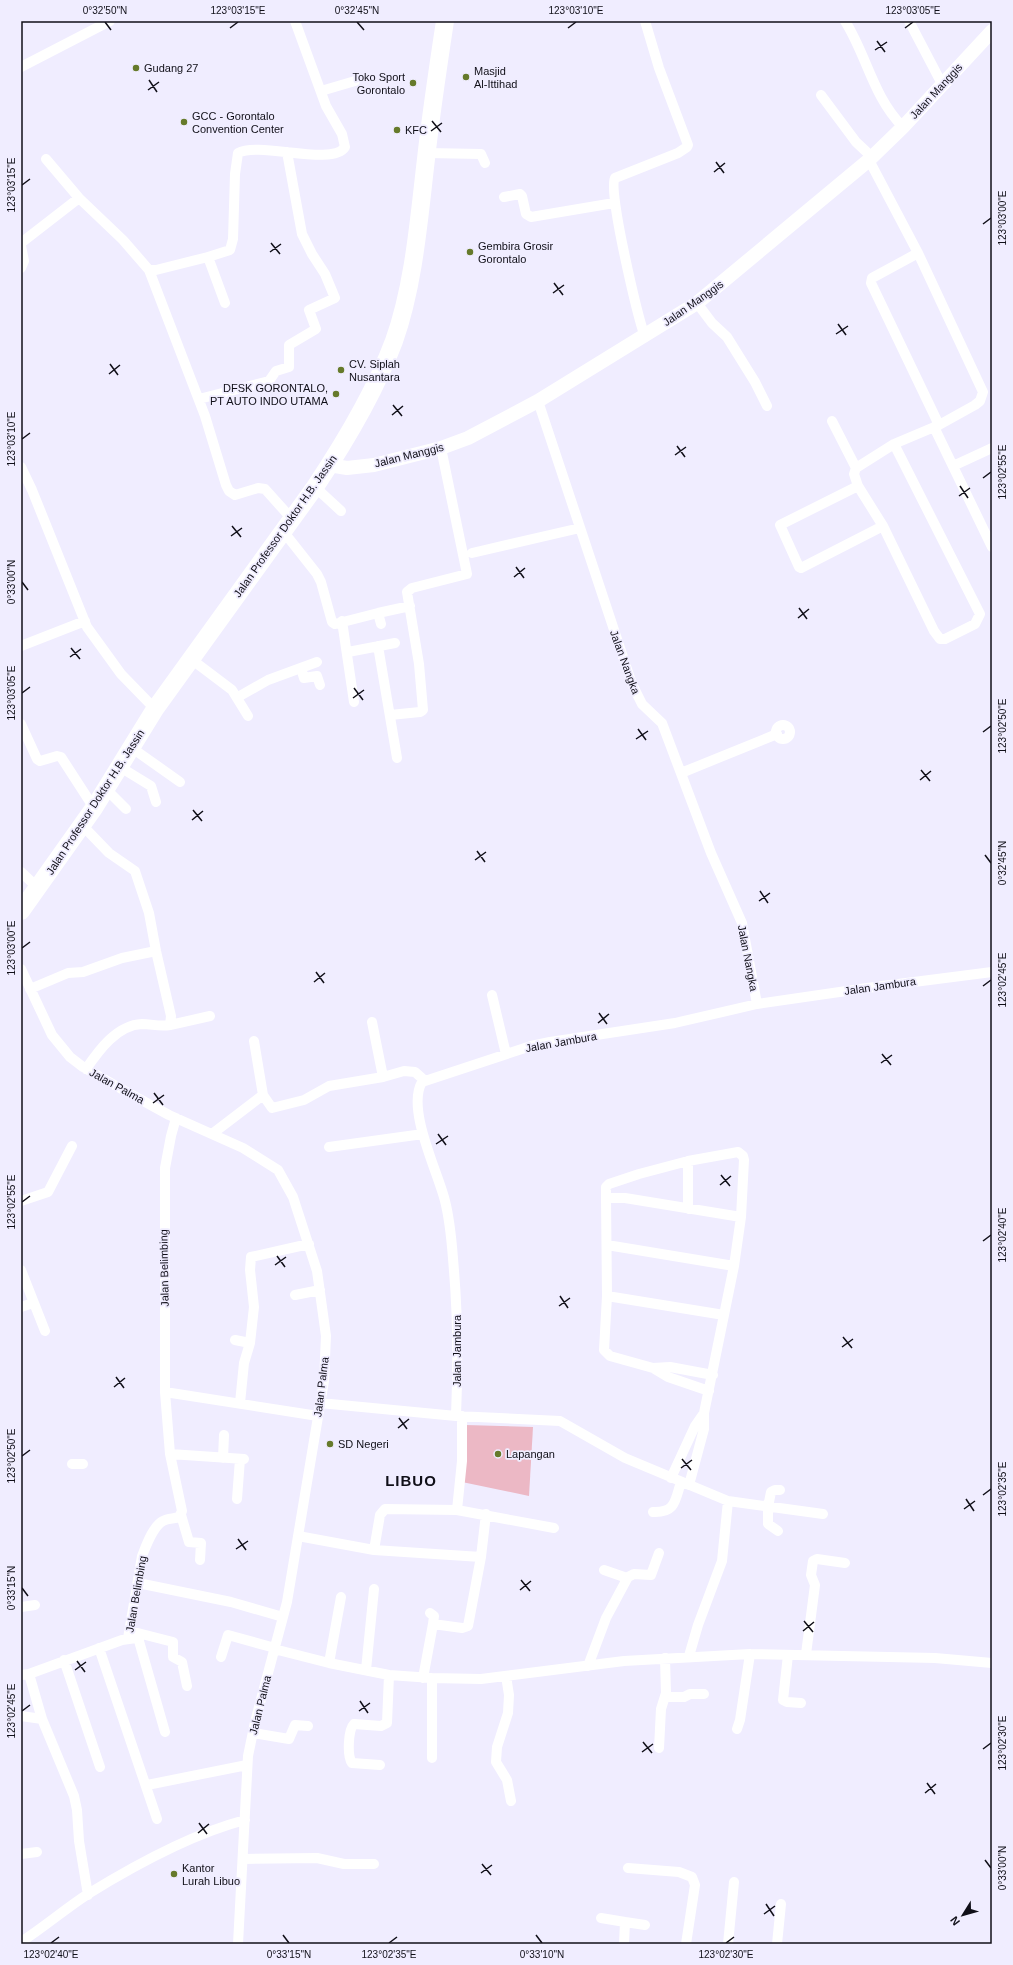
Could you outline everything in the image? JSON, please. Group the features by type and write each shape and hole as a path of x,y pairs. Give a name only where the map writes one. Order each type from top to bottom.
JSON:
{"highway":[{"name":"Jalan Professor Doktor H.B. Jassin","path":"21,911 94,808 155,709 315,487 376,381 396,335 406,301 445,21"}],"street":[{"path":"21,68 110,21"},
{"path":"150,270 156,270 208,258 231,249 235,174 238,153 242,150 302,154 333,154 339,153 346,147 344,139 326,106 295,21"},
{"path":"645,21 659,68 688,145 678,152 615,178 613,184 614,203 638,318 645,336"},
{"path":"845,21 863,55 880,97 903,127"},
{"path":"909,21 942,84"},
{"name":"Jalan Manggis","path":"329,465 358,468 441,448 468,438 538,401 697,303 871,159 903,127 992,31"},
{"path":"321,91 355,81"},
{"path":"821,95 856,142 871,159 918,253 983,392 980,401 936,426 894,444 856,468 854,474 858,486 883,526 937,636 940,639 945,639 975,624 980,614 894,444"},
{"path":"199,399 269,381 276,371 289,367 289,345 316,329 309,310 335,298 325,274 312,254 302,234 287,152"},
{"path":"427,153 481,154 485,163"},
{"path":"46,159 80,198 123,240 150,270 199,399 221,471 229,491 236,495 256,488 265,489 322,582 332,622 335,624 342,621 410,606"},
{"path":"504,197 520,194 522,196 526,214 531,217 614,203"},
{"path":"21,243 80,198"},
{"path":"21,246 24,261 21,268"},
{"path":"918,253 872,278 871,283 953,466 992,547"},
{"path":"208,258 225,303"},
{"path":"697,303 712,323 727,337 767,406"},
{"name":"Jalan Nangka","path":"538,401 632,684 642,704 662,723 728,893 742,923 758,1004"},
{"path":"832,421 856,468"},
{"path":"390,715 420,712 423,710 419,664 407,592 408,590 467,574 441,448"},
{"path":"953,466 992,448"},
{"path":"21,467 91,633 121,674 155,709"},
{"path":"858,486 780,526 799,567 801,568 883,526"},
{"path":"315,487 341,511"},
{"path":"472,554 580,528"},
{"path":"378,613 381,624"},
{"path":"21,646 85,621"},
{"path":"342,621 348,652 354,702"},
{"path":"348,652 395,643"},
{"path":"378,646 397,758"},
{"path":"191,659 238,697 248,716"},
{"path":"238,697 268,680 317,662"},
{"path":"301,668 304,678 317,676 320,685"},
{"path":"21,724 37,759 40,761 57,756 62,757 94,808"},
{"path":"681,773 777,734"},
{"path":"132,748 180,782"},
{"path":"120,767 151,786 156,802"},
{"path":"106,789 126,809"},
{"path":"82,825 109,853 135,871 149,914 168,1000 171,1016 170,1025"},
{"path":"21,872 38,888"},
{"path":"30,989 68,973 83,972 122,958 156,951"},
{"name":"Jalan Palma","path":"21,969 52,1035 70,1057 86,1069 176,1118 243,1148 278,1170 293,1197 309,1244 320,1290 326,1336 324,1381 283,1617 252,1733 247,1766 244,1859 238,1944"},
{"name":"Jalan Jambura","path":"457,1510 462,1461 459,1416 458,1342 451,1232 445,1200 423,1134 418,1100 420,1086 424,1080 531,1046 675,1022 758,1004 992,972"},
{"path":"492,995 506,1054"},
{"path":"86,1069 104,1047 122,1029 142,1024 163,1026 170,1025 210,1016"},
{"path":"372,1022 383,1077"},
{"path":"254,1041 263,1096 270,1106 277,1107 304,1100 329,1086 383,1077 408,1071 415,1072 424,1080"},
{"path":"212,1134 263,1096"},
{"name":"Jalan Belimbing","path":"88,1895 79,1841 77,1810 74,1796 42,1720 25,1674 99,1648 129,1635 142,1556 158,1524 166,1520 177,1518 181,1515 182,1511 170,1454 165,1392 165,1168 176,1118"},
{"path":"329,1147 423,1134"},
{"path":"21,1201 48,1192 72,1146"},
{"path":"653,1512 666,1512 674,1504 685,1484 704,1429 704,1413 713,1375 734,1266 741,1217 744,1160 740,1153 734,1152 688,1161 639,1174 609,1184 606,1187 607,1245 604,1350 610,1356 654,1368 668,1377 709,1391"},
{"path":"688,1161 688,1209"},
{"path":"606,1198 625,1198 741,1217"},
{"path":"240,1403 244,1363 250,1343 254,1307 250,1270 251,1257 309,1244"},
{"path":"607,1245 734,1266"},
{"path":"21,1270 45,1331"},
{"path":"295,1295 320,1290"},
{"path":"606,1296 724,1315"},
{"path":"21,1307 33,1303"},
{"path":"235,1340 250,1343"},
{"path":"654,1368 670,1366 713,1375"},
{"path":"694,1385 697,1372"},
{"path":"165,1392 318,1416"},
{"path":"320,1403 459,1416 560,1421 625,1458 728,1501 823,1514"},
{"path":"671,1478 695,1426 704,1413"},
{"path":"223,1458 224,1435"},
{"path":"170,1454 242,1459 237,1499"},
{"path":"72,1464 83,1464"},
{"path":"778,1532 768,1524 768,1507 771,1492 780,1490"},
{"path":"689,1656 698,1625 722,1561 728,1501"},
{"path":"374,1550 380,1515 385,1508 457,1510 486,1514 554,1528"},
{"path":"433,1624 462,1628 468,1626 481,1557 486,1514"},
{"path":"181,1515 189,1542 201,1543 200,1560"},
{"path":"298,1536 374,1550 481,1557"},
{"path":"588,1666 606,1618 627,1578 630,1575 651,1575 659,1554"},
{"path":"806,1654 815,1585 811,1575 813,1561 817,1559 845,1563"},
{"path":"604,1570 627,1578"},
{"path":"138,1583 231,1602 283,1617"},
{"path":"366,1670 374,1589"},
{"path":"329,1663 341,1597"},
{"path":"21,1607 35,1604"},
{"path":"430,1613 434,1616 428,1678 432,1758"},
{"path":"129,1635 173,1642 173,1657 182,1662 187,1686"},
{"path":"129,1635 138,1641 165,1732"},
{"path":"221,1658 228,1635 329,1663 390,1675 428,1678 481,1679 665,1658 750,1654 806,1654 935,1658 992,1663"},
{"path":"99,1648 147,1785 157,1819"},
{"path":"737,1729 750,1654"},
{"path":"788,1655 783,1700 786,1702 801,1704"},
{"path":"659,1748 661,1709 666,1697 665,1658"},
{"path":"64,1660 100,1767"},
{"path":"380,1765 352,1763 349,1752 351,1729 354,1724 381,1726 386,1723 390,1675"},
{"path":"506,1676 508,1713 497,1747 496,1762 508,1780 512,1801"},
{"path":"666,1697 684,1697 690,1694 704,1694"},
{"path":"21,1716 42,1720"},
{"path":"252,1733 289,1739 295,1725 308,1726"},
{"path":"147,1785 247,1766"},
{"path":"21,1942 88,1895 171,1849 204,1833 245,1820"},
{"path":"21,1854 37,1852"},
{"path":"244,1859 317,1858 344,1864 374,1864"},
{"path":"628,1868 679,1872 692,1877 695,1885 686,1944"},
{"path":"728,1944 734,1882"},
{"path":"777,1944 781,1904"},
{"path":"602,1918 645,1925"},
{"path":"624,1944 625,1922"}],"shaded area":[{"name":"Lapangan","path":"465,1425 533,1427 529,1496 462,1482"}],"place":[{"name":"Gudang 27","path":"136,68"},
{"name":"Masjid Al-Ittihad","path":"466,77"},
{"name":"Toko Sport Gorontalo","path":"413,83"},
{"name":"GCC - Gorontalo Convention Center","path":"184,122"},
{"name":"KFC","path":"397,130"},
{"name":"Gembira Grosir Gorontalo","path":"470,252"},
{"name":"CV. Siplah Nusantara","path":"341,370"},
{"name":"DFSK GORONTALO, PT AUTO INDO UTAMA","path":"336,394"},
{"name":"SD Negeri","path":"330,1444"},
{"name":"Lapangan","path":"498,1454"},
{"name":"Kantor Lurah Libuo","path":"174,1874"}],"district":[{"name":"LIBUO","path":"411,1481"}]}
